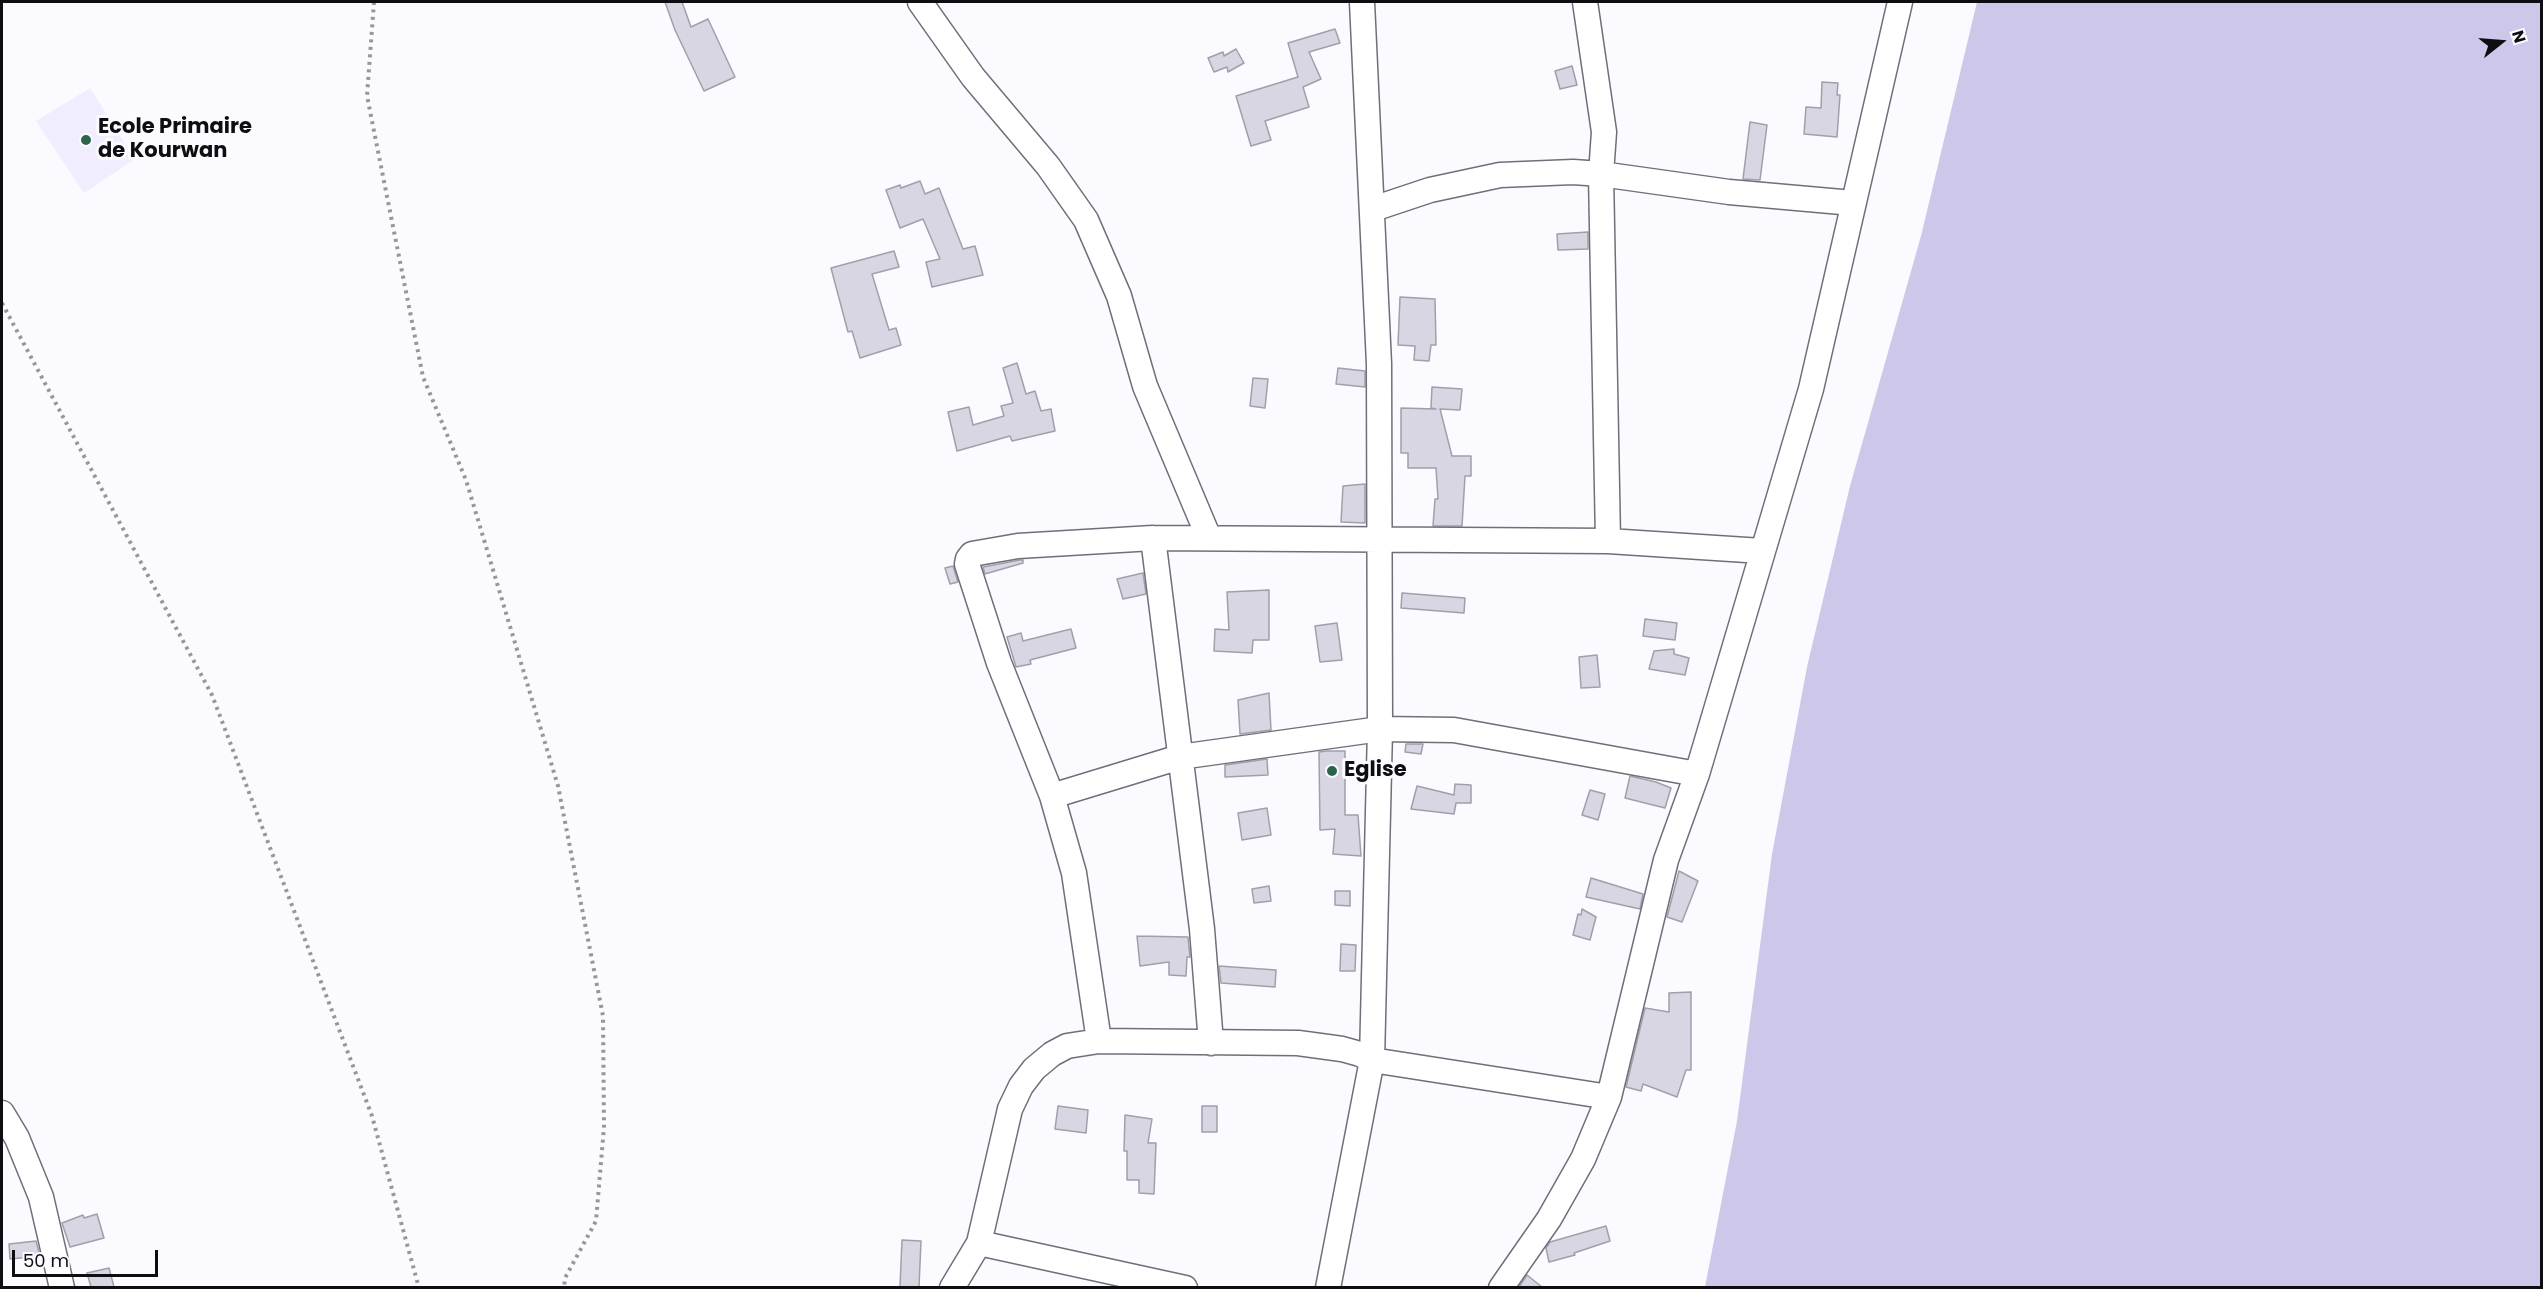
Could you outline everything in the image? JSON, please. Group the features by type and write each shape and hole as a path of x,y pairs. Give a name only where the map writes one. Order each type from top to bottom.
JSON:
{"street":[{"path":"920,2 973,77 1048,166 1086,220 1119,296 1144,386 1209,538"},
{"path":"1328,1287 1372,1060 1380,729 1379,364 1362,2"},
{"path":"1585,2 1604,132 1602,174 1608,541"},
{"path":"1501,1287 1549,1218 1583,1159 1609,1097 1666,860 1697,774 1811,389 1900,2"},
{"path":"1373,209 1430,190 1500,175 1573,172 1729,192 1853,203"},
{"path":"1153,538 1202,929 1212,1043"},
{"path":"1099,1041 1074,873 1052,796 999,663 967,564 972,554 1018,546 1153,538 1608,541 1762,551"},
{"path":"1052,796 1180,757 1380,729 1454,730 1697,774"},
{"path":"952,1287 979,1244 1010,1109 1021,1086 1034,1069 1052,1054 1067,1046 1099,1041 1298,1043 1342,1049 1372,1060 1609,1097"},
{"path":"2,1113 17,1137 41,1197 62,1287"},
{"path":"979,1244 1185,1287"}],"path":[{"path":"374,2 367,96 423,377 466,480 558,786 603,1016 604,1126 596,1221 565,1278 564,1287"},
{"path":"2,303 212,695 372,1116 419,1287"}],"shaded area":[{"path":"1977,2 2541,2 2541,1287 1705,1287 1737,1121 1772,854 1807,667 1850,486 1921,236"},
{"name":"Ecole Primaire de Kourwan","path":"90,88 135,159 84,193 36,121"}],"building":[{"path":"665,2 682,2 691,27 708,19 735,77 704,91 675,30"},
{"path":"1335,29 1340,43 1309,52 1321,79 1303,87 1309,107 1265,121 1271,140 1251,146 1236,96 1298,77 1288,43"},
{"path":"1236,49 1244,63 1228,72 1227,67 1214,72 1208,58 1223,52 1224,56"},
{"path":"1572,66 1577,85 1560,89 1555,71"},
{"path":"1822,82 1838,83 1837,95 1840,95 1837,137 1804,134 1806,107 1821,108"},
{"path":"1750,122 1767,125 1760,180 1743,179"},
{"path":"920,181 925,194 939,188 963,249 975,246 983,275 932,287 926,262 940,259 923,219 900,228 886,190 900,185 901,188"},
{"path":"1588,232 1588,249 1558,250 1557,234"},
{"path":"894,251 899,267 872,274 889,330 896,328 901,345 860,358 852,331 848,332 831,268"},
{"path":"1400,297 1435,299 1436,345 1431,345 1429,361 1414,360 1415,346 1398,345"},
{"path":"1017,363 1026,394 1035,391 1041,411 1051,409 1055,431 1012,441 1010,436 957,451 948,412 969,407 973,425 1004,416 1001,406 1013,403 1003,368"},
{"path":"1338,368 1365,371 1365,387 1336,384"},
{"path":"1253,378 1268,379 1265,408 1250,406"},
{"path":"1432,387 1462,389 1460,410 1440,409 1452,456 1471,456 1471,476 1465,476 1462,526 1433,526 1435,499 1438,499 1436,468 1408,468 1408,453 1401,453 1401,408 1436,409 1431,408"},
{"path":"1365,484 1365,523 1341,522 1343,486"},
{"path":"1023,560 1023,563 985,574 983,567"},
{"path":"953,566 958,582 950,584 945,568"},
{"path":"1143,573 1146,594 1123,599 1117,579"},
{"path":"1269,590 1269,640 1253,640 1252,653 1214,651 1215,629 1229,630 1227,592"},
{"path":"1402,593 1465,598 1464,613 1401,608"},
{"path":"1645,619 1677,623 1675,640 1643,636"},
{"path":"1337,623 1342,660 1320,662 1315,626"},
{"path":"1071,629 1076,648 1030,660 1031,664 1016,667 1007,637 1021,633 1023,641"},
{"path":"1674,649 1674,654 1689,658 1685,675 1649,669 1654,651"},
{"path":"1597,655 1600,687 1581,688 1579,657"},
{"path":"1269,693 1271,730 1240,734 1238,700"},
{"path":"1406,744 1423,744 1421,754 1405,752"},
{"path":"1345,751 1345,815 1358,815 1361,856 1333,854 1335,829 1320,830 1319,752"},
{"path":"1267,759 1268,775 1225,777 1225,765"},
{"path":"1630,776 1671,788 1665,808 1625,798"},
{"path":"1455,784 1471,785 1471,803 1456,803 1454,814 1411,809 1417,786 1454,795"},
{"path":"1590,790 1605,794 1598,820 1582,815"},
{"path":"1267,808 1271,835 1242,840 1238,813"},
{"path":"1679,871 1698,881 1682,922 1667,917"},
{"path":"1591,878 1643,894 1640,909 1586,897"},
{"path":"1269,886 1271,901 1254,903 1252,889"},
{"path":"1335,891 1350,891 1350,906 1335,905"},
{"path":"1582,909 1596,917 1590,940 1573,935 1578,914 1581,915"},
{"path":"1137,936 1188,937 1190,957 1187,957 1186,976 1169,975 1169,962 1140,966"},
{"path":"1341,944 1356,945 1355,971 1340,971"},
{"path":"1219,966 1276,970 1275,987 1221,983"},
{"path":"1691,992 1691,1070 1686,1070 1677,1097 1643,1084 1641,1091 1626,1087 1645,1008 1669,1012 1669,993"},
{"path":"1058,1106 1088,1110 1086,1133 1055,1129"},
{"path":"1202,1106 1217,1106 1217,1132 1202,1132"},
{"path":"1125,1115 1152,1119 1148,1143 1156,1143 1154,1194 1139,1193 1139,1180 1127,1180 1127,1151 1124,1151"},
{"path":"97,1214 104,1238 70,1247 62,1223 83,1215 84,1218"},
{"path":"1606,1226 1610,1241 1574,1253 1575,1255 1549,1262 1546,1248 1550,1242"},
{"path":"902,1240 921,1241 919,1287 900,1287"},
{"path":"36,1241 40,1256 10,1259 9,1244"},
{"path":"109,1268 114,1287 91,1287 87,1273"},
{"path":"1527,1275 1542,1287 1519,1287"}],"place":[{"name":"Ecole Primaire de Kourwan","path":"86,140"},
{"name":"Eglise","path":"1332,771"}]}
